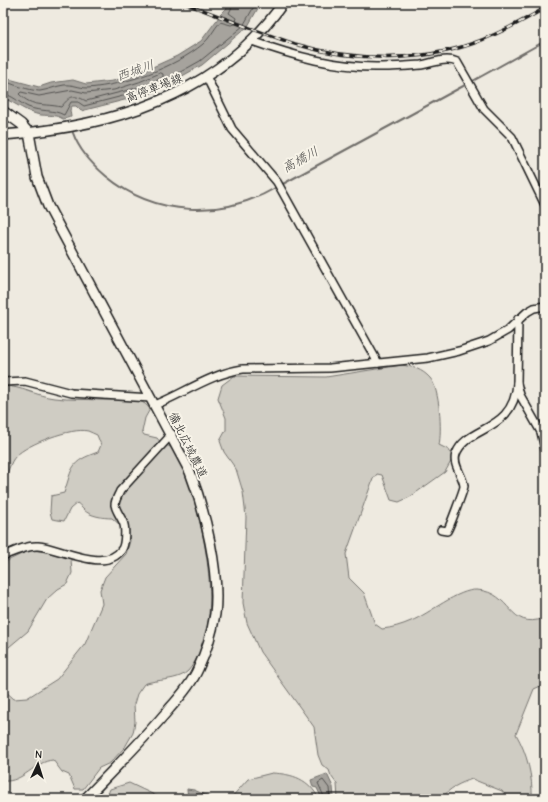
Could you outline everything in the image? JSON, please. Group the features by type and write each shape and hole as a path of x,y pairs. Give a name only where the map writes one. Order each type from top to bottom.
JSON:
{"street":[{"name":"高停車場線","path":"3,135 29,133 85,124 141,108 177,94 207,78 252,41 270,21 283,3"},
{"path":"252,41 319,62 343,65 380,67 421,65 454,60 458,62 484,109 512,137 545,205"},
{"path":"207,78 232,129 268,169 280,186 378,363"},
{"path":"3,111 21,124 29,133"},
{"name":"備北広域農道","path":"29,133 37,177 48,206 153,402 172,434 196,488 202,508 212,559 215,614 209,643 198,671 180,697 157,724 85,799"},
{"path":"3,382 25,381 71,393 153,402 231,370 330,368 428,358 458,351 489,341 508,330 518,319 534,308 545,306"},
{"path":"441,530 447,531 451,526 453,514 464,490 463,482 456,465 457,453 466,442 491,426 509,410 515,399 517,383 518,319"},
{"path":"517,383 520,395 541,432 545,449"},
{"path":"3,556 37,545 90,560 106,560 114,557 123,548 124,539 124,524 115,507 116,499 120,491 172,434"}],"shaded area":[{"path":"402,365 421,370 433,383 439,410 439,445 449,450 453,458 445,472 410,497 399,502 391,500 382,475 377,474 373,479 346,554 349,578 364,593 375,624 382,629 393,627 418,618 461,593 477,590 489,592 497,597 516,615 523,619 533,621 545,618 545,684 534,689 516,734 520,741 528,765 532,799 508,799 502,791 472,779 451,789 442,799 338,799 337,784 331,776 329,770 322,765 318,755 314,727 260,652 247,623 243,603 246,517 243,492 236,469 224,452 220,441 226,430 226,418 218,398 222,385 234,376 326,377"},
{"path":"3,386 10,386 54,398 100,400 133,399 145,404 150,409 145,418 142,432 144,435 157,438 178,454 192,488 201,525 210,591 206,635 199,654 188,671 179,677 144,684 137,694 134,704 135,722 133,733 125,747 110,763 99,768 83,789 75,789 69,775 62,772 53,760 40,764 17,779 3,781 3,689 14,699 27,698 57,679 85,644 102,604 100,590 105,577 126,554 130,541 128,532 112,518 90,514 77,503 70,509 64,521 52,519 50,512 51,496 64,493 71,471 77,462 98,452 101,445 97,435 81,430 61,434 30,446 16,456 3,481"},
{"path":"30,550 60,553 71,559 72,573 67,584 58,589 47,599 28,631 3,652 3,570 7,561"},
{"path":"272,773 293,776 300,779 315,792 319,799 230,799 248,779"},
{"path":"129,783 163,799 106,799 110,789"}],"water":[{"path":"230,3 261,3 248,26 220,15"},
{"path":"219,17 247,27 202,65 152,93 81,111 76,106 72,106 70,110 71,117 63,119 55,116 36,114 3,98 3,72 9,79 39,87 51,83 73,80 86,84 113,81 136,74 142,71 144,67 146,70 177,56 201,41"},
{"path":"327,774 333,787 334,799 322,799 317,788 313,787 311,780"},
{"path":"187,789 194,790 215,799 188,799"}],"waterway":[{"name":"高橋川","path":"471,82 545,41"},
{"name":"高橋川","path":"281,185 467,84"},
{"name":"高橋川","path":"73,133 87,157 106,176 125,190 146,200 167,206 190,209 234,205 277,187"}],"railway":[{"path":"185,3 295,44 317,50 339,54 385,57 408,57 430,54 474,43 492,36 545,8"}],"water label":[{"name":"西城川","path":"135,70"}]}
